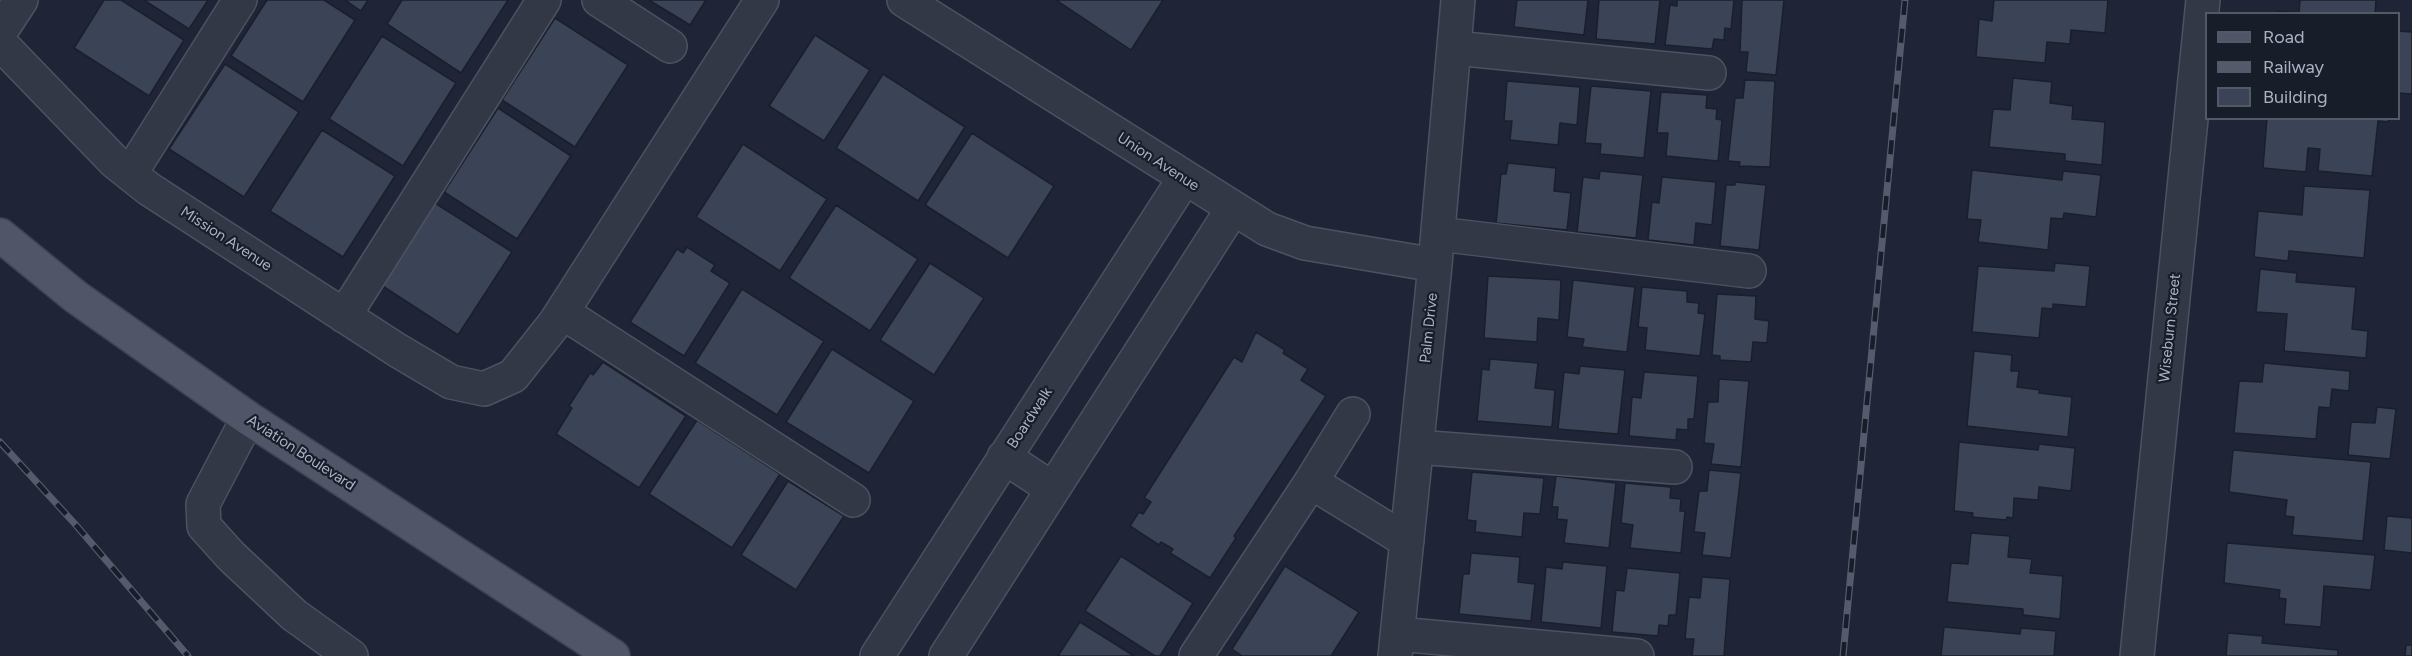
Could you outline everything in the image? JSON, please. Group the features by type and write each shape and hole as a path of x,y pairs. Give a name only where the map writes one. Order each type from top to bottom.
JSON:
{"main road":[{"name":"Aviation Boulevard","path":"0,235 76,297 248,418 613,656"}],"street":[{"path":"0,32 21,0"},
{"path":"130,174 240,0"},
{"path":"344,316 544,0"},
{"path":"599,0 670,46"},
{"path":"762,0 562,312 853,500"},
{"name":"Union Avenue","path":"904,0 1232,210 1267,230 1305,243 1749,271"},
{"name":"Palm Drive","path":"1397,645 1458,0"},
{"name":"Wiseburn Street","path":"2137,656 2203,0"},
{"name":"Mission Avenue","path":"0,43 115,162 130,174 344,316 451,382 484,389 513,376 562,312"},
{"path":"1454,48 1708,73"},
{"name":"Boardwalk","path":"877,656 1184,179"},
{"path":"946,656 1232,210"},
{"path":"1196,656 1353,414"},
{"path":"248,418 203,504 204,526 231,556 294,615 351,656"},
{"path":"1417,447 1675,467"},
{"path":"1004,458 1053,489"},
{"path":"1311,482 1407,541"},
{"path":"1397,645 1637,656"}],"building":[{"path":"104,0 121,0 184,40 149,96 74,48"},
{"path":"144,0 208,0 189,29"},
{"path":"267,0 324,0 355,20 303,102 231,56"},
{"path":"345,0 368,0 361,11"},
{"path":"402,0 508,0 461,73 387,24"},
{"path":"649,0 706,0 690,25"},
{"path":"1056,0 1163,0 1131,50"},
{"path":"1517,0 1588,0 1584,35 1514,27"},
{"path":"1599,0 1660,0 1655,44 1596,39"},
{"path":"1677,0 1734,0 1731,29 1725,28 1724,40 1714,39 1712,49 1665,45 1670,5 1677,6"},
{"path":"1742,0 1784,0 1776,75 1746,72 1748,52 1740,52"},
{"path":"1994,0 2108,0 2105,33 2071,30 2070,44 2047,42 2045,63 1976,57 1979,19 1992,21"},
{"path":"2300,0 2376,0 2375,12 2299,12"},
{"path":"555,18 628,65 575,147 502,100"},
{"path":"2400,31 2412,32 2412,94 2400,93"},
{"path":"815,35 870,70 824,141 769,106"},
{"path":"382,36 456,83 403,166 329,119"},
{"path":"225,64 299,112 244,197 169,149"},
{"path":"883,74 965,127 918,201 836,148"},
{"path":"2013,78 2052,82 2050,103 2073,106 2072,119 2105,122 2102,165 2065,161 2065,154 1989,147 1993,109 2010,110"},
{"path":"1745,80 1775,81 1770,167 1739,166 1740,162 1728,161 1735,98 1743,98"},
{"path":"1507,81 1580,87 1577,125 1560,123 1558,145 1510,140 1512,121 1504,121"},
{"path":"1591,86 1651,91 1644,158 1600,154 1601,144 1585,143"},
{"path":"1661,92 1707,95 1706,108 1717,109 1716,119 1722,120 1718,161 1666,156 1668,133 1657,133"},
{"path":"498,108 571,156 517,239 444,192"},
{"path":"2267,120 2388,120 2388,122 2378,121 2372,176 2318,171 2320,149 2308,148 2306,172 2263,168"},
{"path":"322,130 395,176 343,257 270,211"},
{"path":"972,133 1054,186 1008,258 925,205"},
{"path":"743,144 827,199 780,271 696,217"},
{"path":"1508,163 1556,168 1554,191 1571,193 1567,230 1496,223 1501,174 1506,174"},
{"path":"1972,170 2062,180 2063,171 2101,175 2096,217 2064,213 2063,219 2051,218 2048,250 1978,242 1981,220 1967,219"},
{"path":"1600,171 1643,175 1636,238 1577,232 1583,177 1599,179"},
{"path":"1662,177 1716,182 1712,225 1696,223 1694,245 1648,240 1652,202 1659,203"},
{"path":"1735,182 1766,185 1759,250 1720,246 1726,185 1735,185"},
{"path":"2304,186 2370,190 2364,258 2289,251 2288,261 2254,257 2258,211 2302,215"},
{"path":"435,203 512,252 458,335 381,285"},
{"path":"836,205 918,259 870,331 789,278"},
{"path":"687,247 715,265 711,271 730,283 684,356 630,322 677,249 683,253"},
{"path":"930,263 984,298 934,375 880,340"},
{"path":"2055,263 2090,266 2086,307 2053,304 2053,309 2042,308 2039,338 1972,332 1978,266 2054,271"},
{"path":"2260,269 2297,273 2296,282 2356,287 2352,329 2368,331 2366,358 2284,351 2287,314 2256,312"},
{"path":"1488,276 1561,280 1559,320 1538,318 1537,342 1484,338"},
{"path":"1573,280 1635,287 1627,352 1582,347 1584,339 1567,337"},
{"path":"1642,287 1687,291 1687,302 1699,303 1698,313 1705,314 1700,356 1645,350 1647,328 1638,327"},
{"path":"742,289 824,341 777,415 695,363"},
{"path":"1717,294 1756,296 1755,319 1769,321 1767,343 1753,342 1751,362 1720,360 1720,356 1712,355"},
{"path":"1256,332 1285,350 1283,353 1308,369 1301,380 1326,396 1234,536 1236,538 1210,578 1170,553 1173,549 1161,542 1159,545 1130,526 1139,512 1143,514 1151,502 1144,498 1234,357 1242,362"},
{"path":"832,349 914,401 869,473 786,422"},
{"path":"1974,351 2012,355 2011,371 2019,371 2017,387 2040,390 2039,393 2072,397 2068,437 1967,426"},
{"path":"1490,359 1538,363 1535,388 1555,390 1552,427 1477,421 1482,369 1489,370"},
{"path":"603,362 686,416 639,488 556,434 572,408 569,406 590,373 593,375"},
{"path":"2264,363 2350,371 2349,391 2332,389 2330,408 2319,407 2316,439 2234,433 2239,381 2262,382"},
{"path":"1580,366 1625,370 1618,434 1558,429 1564,372 1579,374"},
{"path":"1644,372 1698,376 1694,419 1688,419 1688,430 1677,429 1676,440 1629,436 1632,397 1641,398"},
{"path":"1719,379 1749,381 1741,467 1711,464 1714,444 1704,443 1708,402 1718,402"},
{"path":"2377,407 2396,409 2390,459 2348,455 2351,422 2375,423"},
{"path":"697,420 780,474 732,548 649,494"},
{"path":"1959,442 2038,450 2039,444 2075,448 2071,491 2039,487 2038,500 2014,498 2013,518 2007,517 2006,520 1972,517 1973,513 1954,511"},
{"path":"2233,450 2371,462 2363,541 2292,535 2294,517 2285,516 2287,500 2229,492"},
{"path":"1709,470 1741,473 1731,558 1702,555 1705,533 1694,532 1699,491 1707,491"},
{"path":"1472,472 1544,478 1540,514 1524,513 1522,537 1475,532 1476,521 1467,520"},
{"path":"1556,476 1616,483 1609,548 1564,543 1567,520 1557,519 1558,507 1552,507"},
{"path":"788,481 844,516 796,590 741,555"},
{"path":"1625,483 1671,487 1670,498 1681,499 1680,511 1685,511 1681,553 1630,548 1633,525 1621,523"},
{"path":"2387,516 2412,518 2412,553 2384,550"},
{"path":"1971,533 2010,536 2008,557 2032,559 2030,573 2063,576 2060,619 2023,615 2023,609 1947,602 1951,563 1968,564"},
{"path":"2227,543 2375,555 2371,590 2324,586 2321,627 2284,624 2286,599 2279,598 2280,590 2224,583"},
{"path":"1471,553 1520,557 1518,582 1535,584 1531,621 1459,614 1463,574 1469,574"},
{"path":"1121,556 1193,603 1160,656 1155,656 1085,611"},
{"path":"1563,562 1607,566 1601,628 1541,622 1546,567 1562,569"},
{"path":"1285,566 1359,612 1331,656 1242,656 1232,649"},
{"path":"1627,568 1680,573 1676,615 1669,615 1668,626 1659,625 1658,636 1612,632 1616,590 1624,591"},
{"path":"1702,577 1730,579 1724,656 1692,656 1694,639 1685,639 1689,597 1700,598"},
{"path":"1080,622 1134,656 1058,656"},
{"path":"1944,627 2020,634 2021,628 2056,631 2054,656 1941,656"},
{"path":"2228,633 2263,636 2262,643 2338,650 2338,656 2226,656"},
{"path":"2406,645 2412,645 2412,656 2405,656"}],"railway":[{"path":"1843,656 1905,0"},
{"path":"0,442 75,524 188,656"}]}
